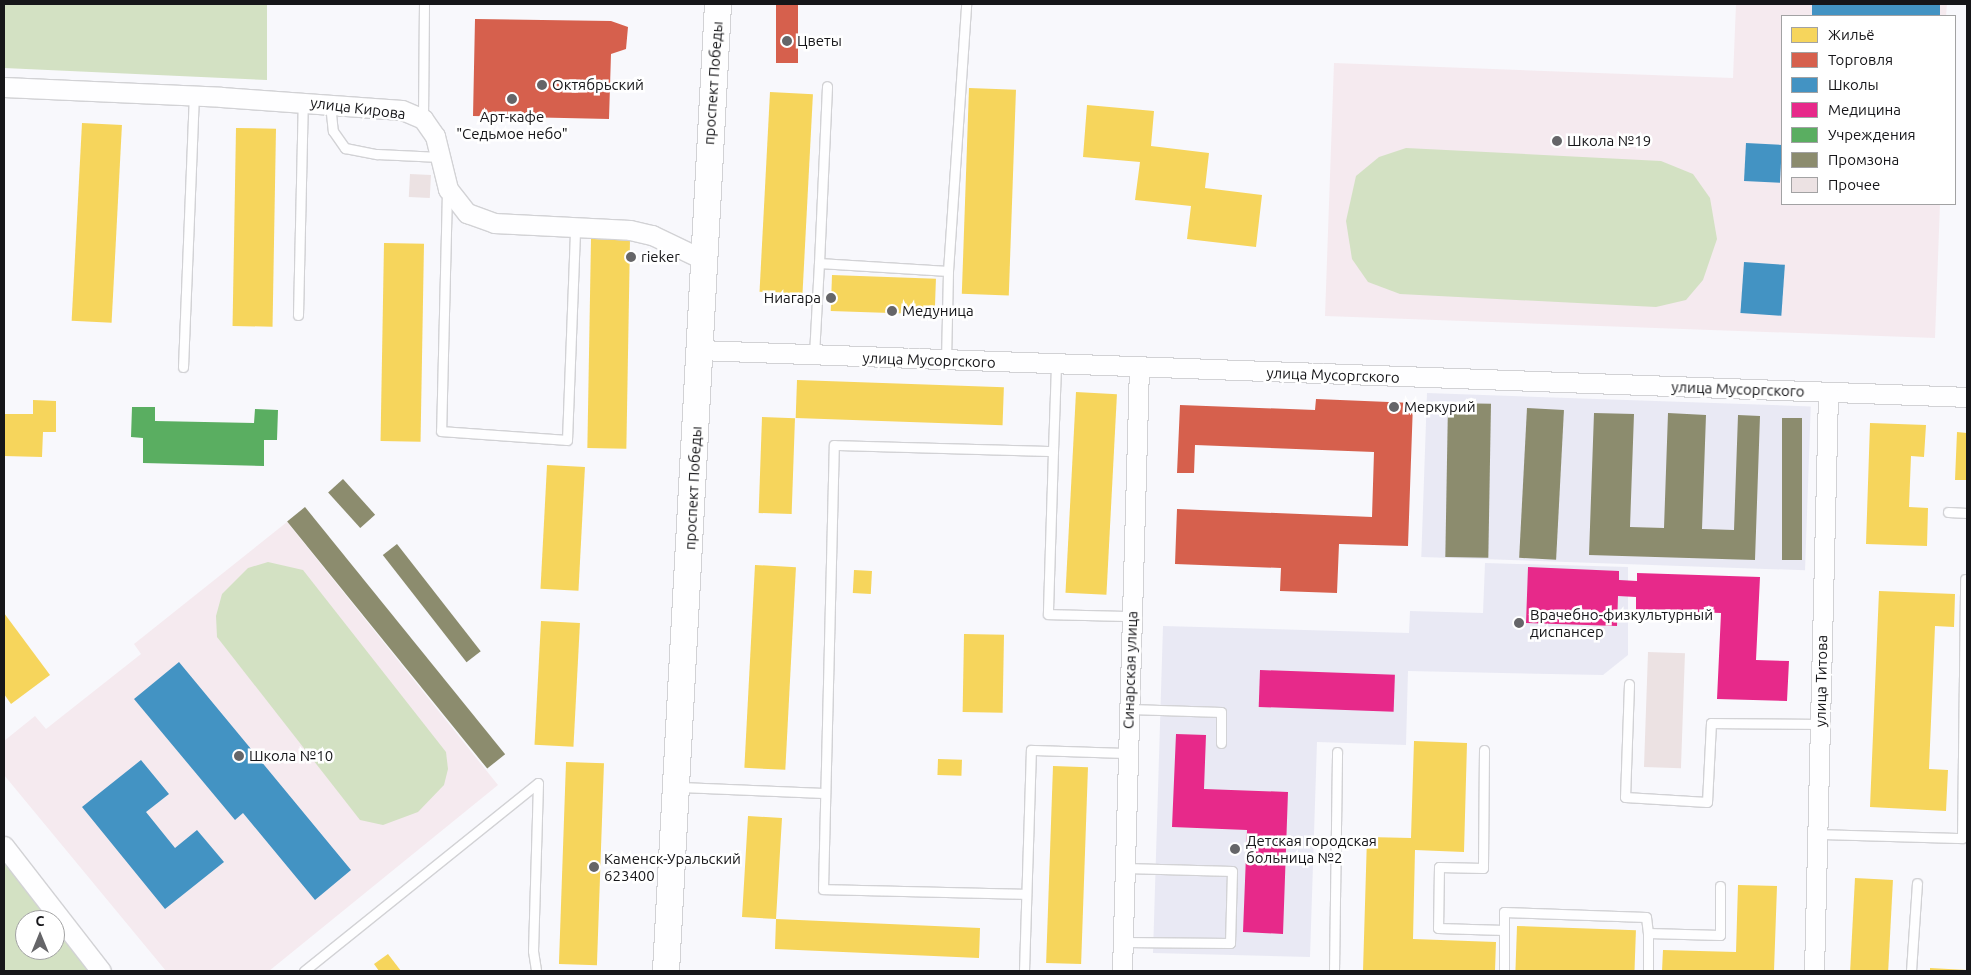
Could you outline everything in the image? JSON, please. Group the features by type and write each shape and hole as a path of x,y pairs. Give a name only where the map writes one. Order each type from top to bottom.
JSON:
{"main road":[{"name":"проспект Победы","path":"666,971 699,350 702,259 718,4"}],"street":[{"name":"улица Кирова","path":"4,87 194,95 402,110 423,119 435,136 447,183 467,213 494,224 575,227 652,235 702,259"},
{"name":"улица Мусоргского","path":"699,350 946,361 1967,397"},
{"name":"Синарская улица","path":"1122,971 1139,368"},
{"name":"улица Титова","path":"1814,971 1828,392"},
{"path":"4,846 101,971"}],"lane":[{"path":"423,119 424,4"},
{"path":"946,361 948,271 966,4"},
{"path":"814,356 827,86"},
{"path":"183,367 194,95"},
{"path":"298,315 303,102"},
{"path":"330,104 333,131 345,148 377,154 441,157"},
{"path":"447,183 441,431 567,440 575,227"},
{"path":"819,263 948,271"},
{"path":"1056,364 1048,614 1132,616"},
{"path":"1026,894 823,889 834,445 1053,451"},
{"path":"1948,512 1967,513"},
{"path":"1818,834 1962,838 1965,579"},
{"path":"1629,684 1625,797 1707,802 1711,723 1820,724"},
{"path":"1130,709 1220,712 1221,743"},
{"path":"1024,971 1031,750 1128,753"},
{"path":"1484,750 1483,868 1439,867 1438,928 1504,930"},
{"path":"1334,971 1337,752"},
{"path":"304,971 538,783 533,951 536,971"},
{"path":"676,787 825,794"},
{"path":"1123,942 1230,943 1232,871 1125,868"},
{"path":"1911,971 1916,883"},
{"path":"1648,933 1720,935 1720,886"},
{"path":"1504,971 1504,912 1646,917 1648,971"}],"shaded area":[{"name":"Школа №19","path":"1736,4 1947,4 1946,15 1781,15 1781,205 1940,205 1935,338 1325,316 1334,63 1733,78"},
{"path":"1427,393 1811,406 1805,570 1421,557"},
{"name":"Школа №10","path":"287,522 498,785 269,971 166,971 4,775 4,741 35,716 46,729 141,654 134,644"},
{"name":"Детская городская больница №2","path":"1485,563 1628,567 1628,655 1603,675 1408,671 1406,745 1317,742 1310,957 1153,953 1163,626 1409,633 1410,611 1483,613"}],"green space":[{"path":"4,4 267,4 267,80 4,68"},
{"path":"1406,148 1661,161 1693,174 1710,198 1717,239 1703,280 1686,300 1656,307 1400,294 1368,282 1352,259 1346,221 1356,176 1379,157"},
{"path":"268,562 303,570 446,752 448,769 444,785 418,812 383,825 360,820 217,637 216,616 222,594 248,568"},
{"path":"4,856 44,910 15,910 15,960 65,960 65,938 90,971 4,971"}],"building: Жильё":[{"path":"969,88 1016,90 1009,296 962,294"},
{"path":"770,92 813,94 802,294 760,292"},
{"path":"1087,105 1154,111 1151,146 1209,153 1205,188 1262,195 1256,247 1187,239 1191,206 1135,200 1140,162 1083,157"},
{"path":"82,123 122,125 112,323 72,321"},
{"path":"236,128 276,129 273,327 233,326"},
{"path":"591,239 630,240 626,449 587,448"},
{"path":"384,243 424,244 421,442 381,441"},
{"path":"832,275 936,279 935,315 831,311"},
{"path":"797,380 1004,387 1003,425 796,418"},
{"path":"1076,392 1117,394 1106,595 1065,593"},
{"path":"33,400 56,401 56,432 43,432 42,457 4,456 4,414 33,414"},
{"path":"762,417 795,418 792,514 759,513"},
{"path":"1870,423 1926,425 1924,457 1911,456 1909,507 1928,508 1927,546 1866,544"},
{"path":"1957,432 1967,433 1967,480 1955,480"},
{"path":"547,465 585,467 578,591 541,589"},
{"path":"755,565 796,567 785,770 744,768"},
{"path":"854,570 872,571 871,594 853,593"},
{"path":"1879,591 1955,594 1954,627 1935,626 1929,769 1948,770 1946,811 1870,807"},
{"path":"4,613 50,675 11,704 4,694"},
{"path":"541,621 580,623 573,747 535,745"},
{"path":"964,634 1004,635 1003,713 963,712"},
{"path":"1414,741 1467,743 1464,852 1415,850 1413,939 1496,942 1495,971 1363,971 1367,837 1411,838"},
{"path":"938,759 962,760 961,776 937,775"},
{"path":"566,762 604,763 597,965 559,964"},
{"path":"1053,766 1088,767 1081,964 1046,963"},
{"path":"748,816 782,818 776,919 742,917"},
{"path":"1855,878 1893,880 1888,971 1850,971"},
{"path":"1738,885 1777,886 1774,971 1662,971 1663,950 1736,952"},
{"path":"776,919 980,928 979,958 775,949"},
{"path":"1517,926 1636,930 1635,971 1515,971"},
{"path":"388,954 401,971 379,971 374,964"},
{"path":"1930,968 1967,970 1967,971 1930,971"}],"building: Торговля":[{"path":"776,4 798,4 798,63 776,63"},
{"name":"Октябрьский","path":"475,19 611,21 628,27 626,49 611,54 609,119 473,116"},
{"path":"1316,399 1413,403 1408,546 1339,544 1337,593 1280,591 1281,568 1175,564 1177,509 1372,517 1374,452 1195,445 1194,473 1177,473 1180,405 1315,410"}],"building: Школы":[{"path":"1812,4 1940,4 1940,15 1812,15"},
{"path":"1746,143 1781,145 1780,183 1744,181"},
{"path":"1744,262 1785,265 1781,316 1740,313"},
{"path":"179,662 351,870 315,900 243,813 235,820 134,699"},
{"path":"141,760 169,794 146,812 175,848 197,830 224,862 165,909 82,807"}],"building: Медицина":[{"path":"1528,567 1619,571 1619,580 1637,581 1637,573 1760,577 1756,660 1789,661 1787,701 1717,699 1721,613 1636,610 1636,597 1618,596 1617,626 1526,623"},
{"path":"1260,670 1395,675 1394,712 1259,707"},
{"path":"1176,734 1206,735 1204,789 1288,792 1283,934 1243,932 1247,830 1172,827"}],"building: Учреждения":[{"path":"132,407 155,407 155,421 254,423 255,409 278,410 277,440 264,440 264,466 143,463 143,438 131,437"}],"building: Промзона":[{"path":"1448,403 1491,404 1488,558 1445,557"},
{"path":"1527,408 1564,410 1556,560 1519,558"},
{"path":"1594,413 1634,414 1630,527 1664,528 1668,413 1706,415 1702,529 1734,530 1738,415 1760,416 1755,560 1589,555"},
{"path":"1782,418 1802,418 1802,560 1782,560"},
{"path":"343,479 375,515 360,528 328,492"},
{"path":"305,507 505,754 487,769 287,521"},
{"path":"397,544 481,651 467,662 383,555"}],"building: Прочее":[{"path":"410,174 431,175 430,198 409,197"},
{"path":"1648,652 1685,653 1681,768 1644,767"}],"place":[{"name":"Цветы","path":"787,41"},
{"name":"Октябрьский","path":"542,85"},
{"name":"Арт-кафе \"Седьмое небо\"","path":"512,99"},
{"name":"Школа №19","path":"1557,141"},
{"name":"rieker","path":"631,257"},
{"name":"Ниагара","path":"831,298"},
{"name":"Медуница","path":"892,311"},
{"name":"Меркурий","path":"1394,407"},
{"name":"Врачебно-физкультурный диспансер","path":"1519,623"},
{"name":"Школа №10","path":"239,756"},
{"name":"Детская городская больница №2","path":"1235,849"},
{"name":"Каменск-Уральский 623400","path":"594,867"}]}
